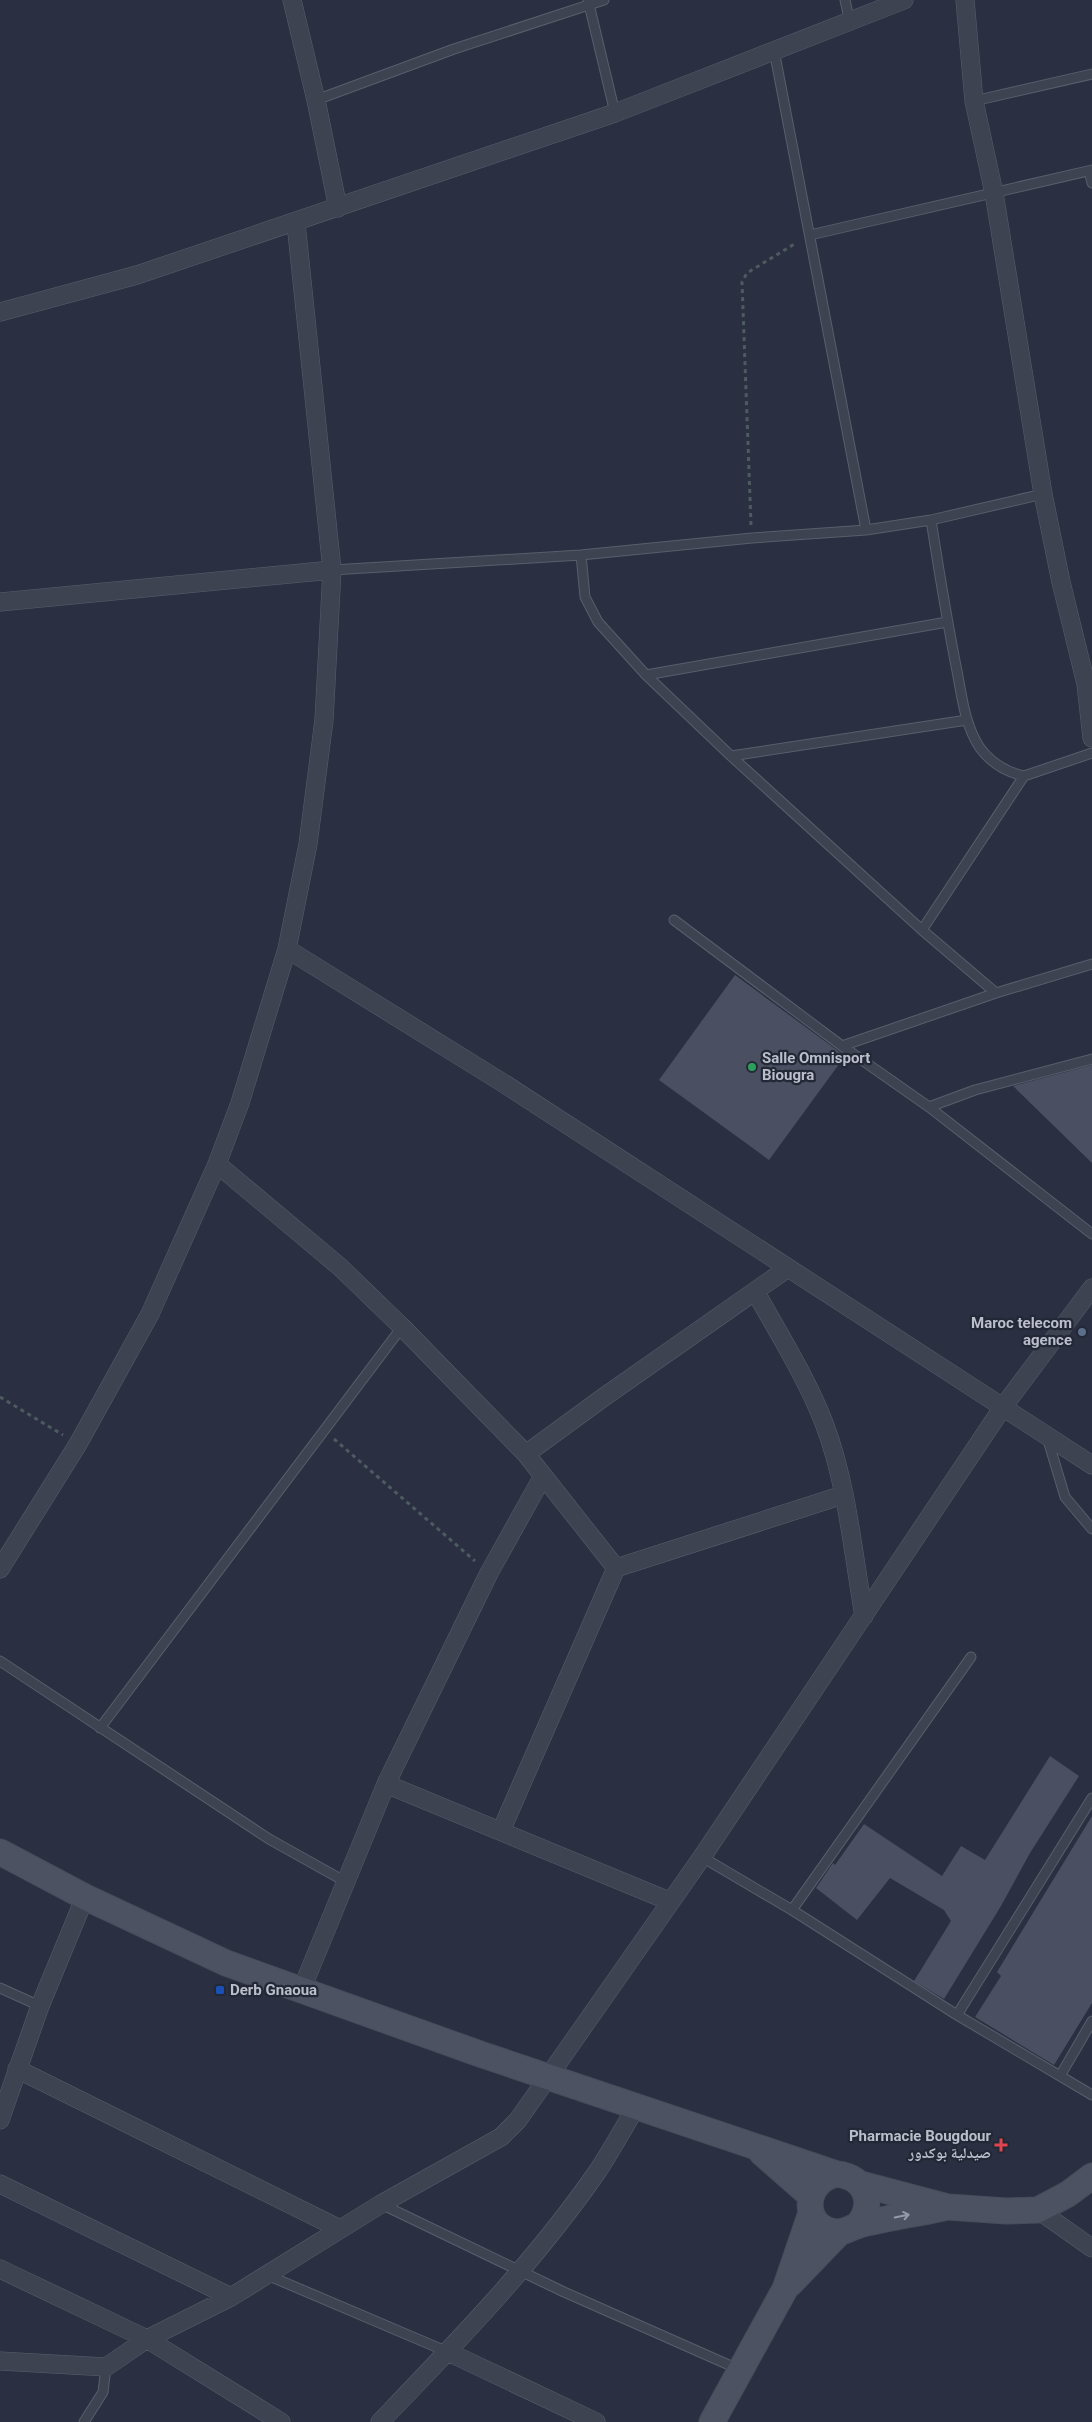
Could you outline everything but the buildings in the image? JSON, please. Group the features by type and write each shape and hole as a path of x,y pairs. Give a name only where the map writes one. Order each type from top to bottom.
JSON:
{"street":[{"path":"292,0 316,100 338,208"},
{"path":"0,312 138,275 296,223 615,113 774,50 850,23 904,0"},
{"path":"965,0 974,101 994,193 1043,494 1061,582 1089,683 1092,738"},
{"path":"0,1570 78,1444 150,1314 217,1164 240,1103 286,949 308,844 324,720 332,570 296,223"},
{"path":"0,602 332,570"},
{"path":"286,949 508,1086 1092,1465"},
{"path":"217,1164 340,1267 402,1327 526,1454 616,1568"},
{"path":"526,1454 788,1268"},
{"path":"0,2361 106,2367 147,2339 231,2297 381,2204 500,2137 518,2120 549,2078 669,1901 702,1857 1003,1407 1092,1288"},
{"path":"755,1291 799,1369 824,1422 837,1464 864,1616"},
{"path":"301,1991 386,1784 489,1573 543,1476"},
{"path":"501,1831 616,1568 843,1495"},
{"path":"386,1784 669,1901"},
{"path":"0,1852 85,1897 226,1963 549,2078 837,2174 855,2178 862,2184 948,2207 1006,2211 1038,2210 1068,2194 1092,2176"},
{"path":"0,2120 40,2006 85,1897"},
{"path":"17,2070 340,2229"},
{"path":"380,2422 448,2352 520,2270 598,2171 636,2107"},
{"path":"755,2146 811,2204 822,2227 849,2229 948,2207"},
{"path":"712,2422 785,2289 820,2180 837,2174"},
{"path":"0,2184 231,2297"},
{"path":"785,2289 867,2211 868,2202 862,2184"},
{"path":"1038,2210 1092,2248"},
{"path":"0,2269 147,2339 281,2422"},
{"path":"448,2352 596,2422"}],"lane":[{"path":"316,100 588,2 604,0"},
{"path":"845,0 850,23"},
{"path":"588,2 615,113"},
{"path":"774,50 866,530"},
{"path":"974,101 1092,74"},
{"path":"810,235 1091,170 1092,183"},
{"path":"332,570 581,555 752,538 866,530 931,520 1043,494"},
{"path":"931,520 947,622 967,720 980,747 993,762 1008,772 1024,776 1092,753"},
{"path":"581,555 585,597 598,622 646,675 731,756 922,930 996,992"},
{"path":"646,675 947,622"},
{"path":"731,756 967,720"},
{"path":"922,930 1024,776"},
{"path":"674,920 842,1046 929,1108 1092,1234"},
{"path":"842,1046 996,992 1092,964"},
{"path":"929,1108 975,1090 1092,1059"},
{"path":"100,1728 402,1327"},
{"path":"1047,1436 1065,1497 1092,1529"},
{"path":"792,1910 971,1657"},
{"path":"0,1661 268,1840 346,1882"},
{"path":"957,2015 1092,1798"},
{"path":"702,1857 792,1910 957,2015 1092,2094"},
{"path":"0,1988 40,2006"},
{"path":"1060,2076 1092,2021"},
{"path":"381,2204 520,2270 740,2370"},
{"path":"267,2275 448,2352"},
{"path":"84,2422 103,2392 106,2367"}],"path":[{"path":"752,538 742,282 747,273 755,267 810,235"},
{"path":"0,1397 78,1444"},
{"path":"324,1430 489,1573"}],"place":[{"name":"Salle Omnisport Biougra","path":"752,1067"},
{"name":"Maroc telecom agence","path":"1082,1332"},
{"name":"Derb Gnaoua","path":"220,1990"},
{"name":"Pharmacie Bougdour صيدلية بوكدور","path":"1001,2145"}]}
